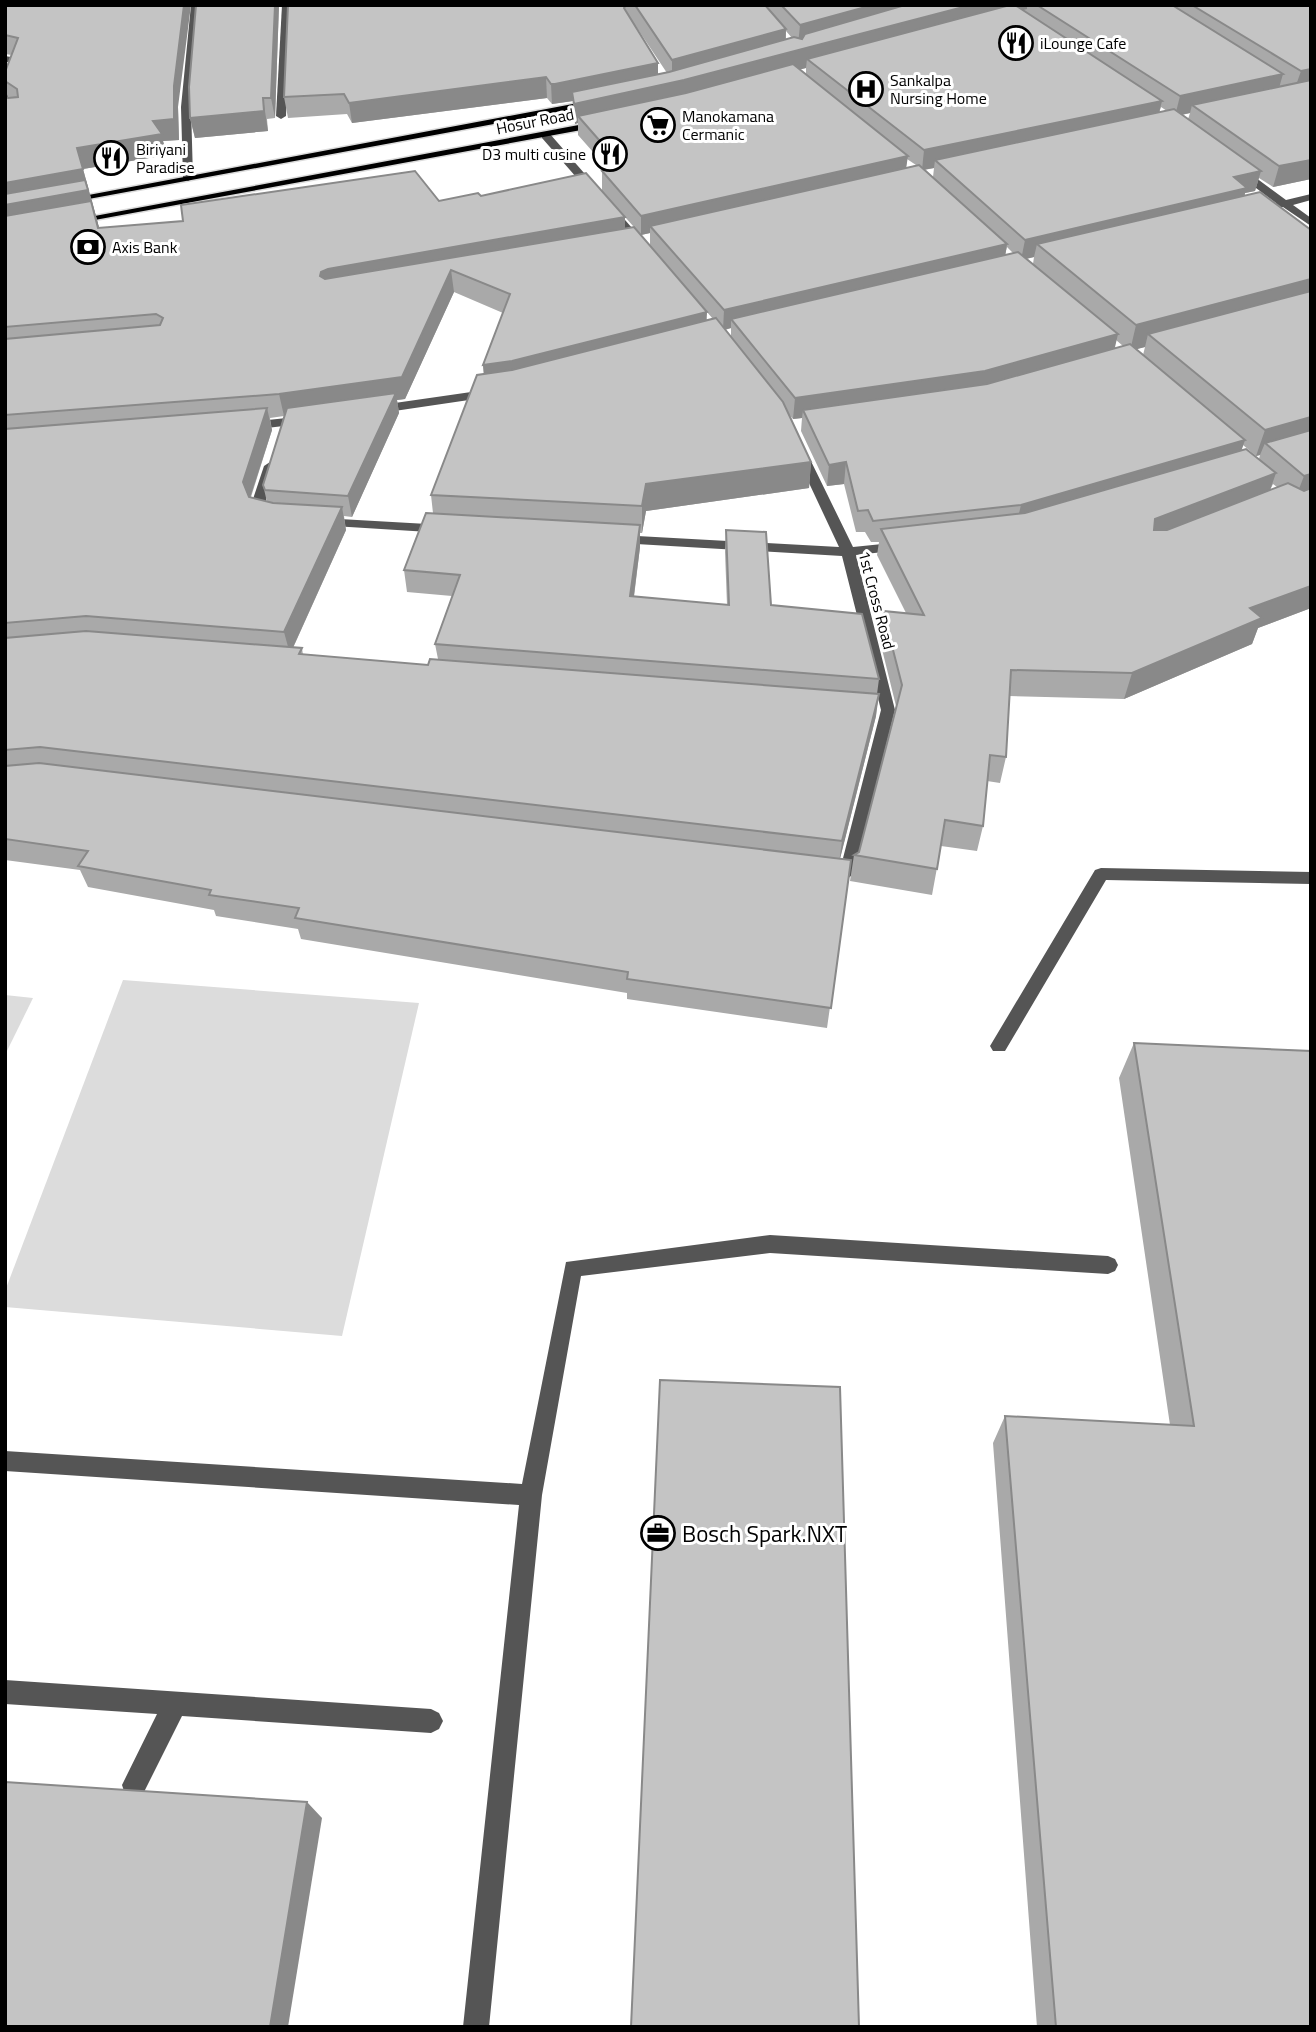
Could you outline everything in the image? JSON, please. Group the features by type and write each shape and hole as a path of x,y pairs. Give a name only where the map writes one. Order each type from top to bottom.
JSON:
{"main road":[{"name":"Hosur Road","path":"58,202 603,101"},
{"name":"Hosur Road","path":"60,223 546,136 609,122"}],"street":[{"path":"188,178 186,107 195,5"},
{"path":"281,116 286,5"},
{"path":"5,60 17,59 5,96"},
{"path":"546,136 648,252"},
{"path":"1228,163 1311,223"},
{"path":"1244,213 1311,197"},
{"path":"625,244 652,239"},
{"path":"365,411 501,392"},
{"path":"242,426 282,429 324,417"},
{"name":"1st Cross Road","path":"795,439 848,552 881,710 847,873 820,870"},
{"path":"273,458 258,505 262,515 278,519"},
{"path":"306,521 458,530"},
{"path":"597,538 848,552 920,545"},
{"path":"999,1046 1101,874 1311,878"},
{"path":"476,2027 531,1495 573,1268 770,1244 1108,1265"},
{"path":"5,1461 531,1495"},
{"path":"5,1692 430,1721"},
{"path":"134,1785 175,1703"}],"shaded area":[{"path":"123,980 419,1003 342,1336 5,1307 5,1291"},
{"path":"5,995 33,998 5,1055"}],"building":[{"path":"5,5 184,5 174,86 174,119 153,121 162,134 77,148 83,169 5,183 5,96 18,97 17,89 5,81 5,72 18,38 5,35"},
{"path":"196,5 275,5 271,98 263,98 264,111 190,118 189,87"},
{"path":"288,5 626,5 624,8 658,63 555,84 551,84 546,77 349,103 344,94 284,97"},
{"path":"635,5 765,5 786,29 672,60"},
{"path":"781,5 873,5 800,25"},
{"path":"905,5 971,5 684,80 574,104 572,92 669,72 794,37 802,39 805,34"},
{"path":"1015,5 1162,101 924,150 807,59"},
{"path":"1037,5 1172,5 1283,74 1180,96"},
{"path":"1192,5 1311,5 1311,69 1301,71"},
{"path":"793,64 908,156 641,216 602,171 621,165 578,116 686,93"},
{"path":"1311,80 1311,160 1279,166 1192,105"},
{"path":"1174,109 1261,171 1234,177 1247,188 1025,240 935,160"},
{"path":"919,165 1007,244 724,310 650,226"},
{"path":"415,171 439,201 478,193 481,196 586,173 625,217 328,269 321,272 320,276 325,279 634,227 707,312 512,361 483,365 510,294 451,270 402,377 279,394 5,415 5,339 160,325 163,318 156,314 5,327 5,216 91,201 98,228 183,221 181,205"},
{"path":"85,180 88,190 5,205 5,194"},
{"path":"1260,192 1311,230 1311,279 1136,325 1037,244"},
{"path":"1018,252 1118,334 985,371 795,398 731,319"},
{"path":"1311,291 1311,417 1265,430 1148,334"},
{"path":"716,318 783,402 811,462 646,484 642,506 431,495 477,375 512,370"},
{"path":"1130,344 1245,440 1021,505 873,521 868,510 858,511 846,462 829,465 803,410 987,384"},
{"path":"396,393 348,496 265,490 263,485 287,408"},
{"path":"267,408 243,482 249,497 273,503 342,507 284,632 86,616 5,623 5,429"},
{"path":"1311,430 1311,474 1304,476 1265,443"},
{"path":"1246,449 1276,473 1155,519 1154,530 1167,530 1288,483 1304,491 1311,488 1311,586 1250,608 1262,618 1132,673 1011,670 1006,757 990,755 983,826 945,820 937,869 854,855 859,852 902,685 883,611 924,615 881,529 1025,513"},
{"path":"426,513 640,525 630,596 729,605 726,530 766,532 771,605 862,614 879,679 435,644 460,575 404,570"},
{"path":"86,631 302,648 299,654 428,665 430,659 879,694 842,841 40,747 5,750 5,638"},
{"path":"39,763 851,860 831,1008 627,979 628,972 295,918 299,908 209,895 211,890 78,866 88,851 5,839 5,766"},
{"path":"1134,1043 1311,1051 1311,2027 1056,2027 1005,1416 1194,1426"},
{"path":"660,1380 840,1387 859,2027 631,2027"},
{"path":"5,1782 307,1802 270,2027 5,2027"}],"place":[{"name":"iLounge Cafe","path":"1016,43"},
{"name":"Sankalpa Nursing Home","path":"866,89"},
{"name":"Manokamana Cermanic","path":"658,125"},
{"name":"D3 multi cusine","path":"610,154"},
{"name":"Biriyani Paradise","path":"111,158"},
{"name":"Axis Bank","path":"88,247"},
{"name":"Bosch Spark.NXT","path":"658,1533"}]}
